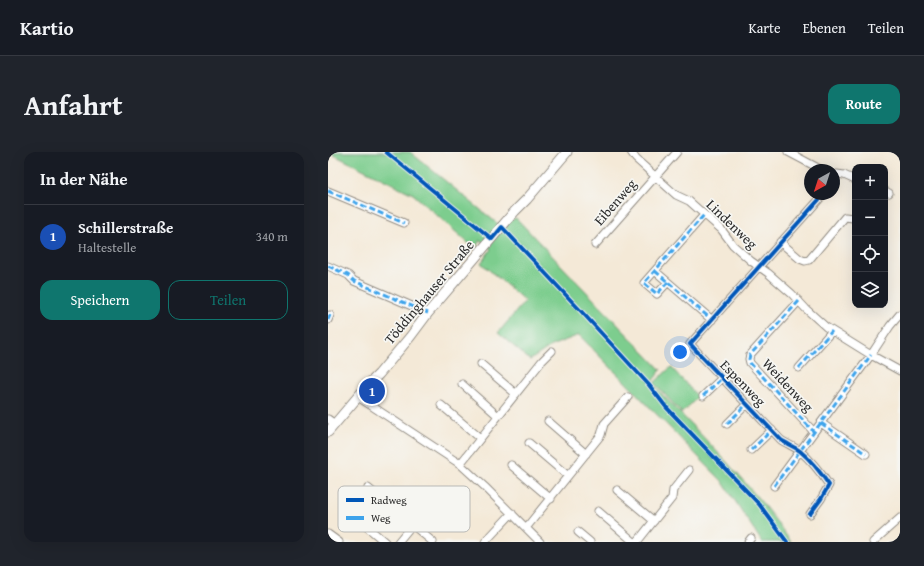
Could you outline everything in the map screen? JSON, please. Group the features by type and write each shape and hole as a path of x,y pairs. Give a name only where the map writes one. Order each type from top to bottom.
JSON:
{"street":[{"name":"Töddinghauser Straße","path":"328,432 331,421 358,397 384,369 428,313 567,152"},
{"name":"Lindenweg","path":"631,152 636,159 676,195 688,201 721,229 733,245 792,294 826,327 900,371"},
{"name":"Eibenweg","path":"595,245 677,152"},
{"path":"788,152 811,164"},
{"path":"840,175 852,179"},
{"path":"328,191 404,223"},
{"name":"Espenweg","path":"810,514 829,485 820,472 800,450 781,440 690,344 818,200"},
{"path":"668,282 657,294 644,284 704,215"},
{"path":"780,242 800,259 805,261 809,260 845,217 852,218"},
{"path":"328,266 348,275 354,280 428,313"},
{"path":"655,271 712,320"},
{"name":"Weidenweg","path":"799,301 750,355 749,359 750,363 814,432"},
{"path":"774,486 900,314"},
{"path":"799,368 832,331"},
{"path":"460,464 542,361 552,351"},
{"path":"481,364 516,394"},
{"name":"Espenweg","path":"703,396 722,378"},
{"path":"462,384 498,416"},
{"path":"358,397 460,464 512,513 540,542"},
{"path":"526,528 601,435 604,424 628,397"},
{"name":"Espenweg","path":"727,424 747,404"},
{"path":"441,405 480,438"},
{"path":"548,422 586,454"},
{"path":"821,423 866,454"},
{"path":"751,450 772,430"},
{"path":"530,443 568,476"},
{"path":"511,465 550,499"},
{"path":"637,542 672,498 673,490 689,470"},
{"path":"617,490 654,521"},
{"path":"598,511 634,542"},
{"path":"486,542 512,513"},
{"path":"873,542 900,518"},
{"path":"373,532 385,542"},
{"path":"398,542 406,532"},
{"path":"421,532 433,542"},
{"path":"578,532 590,542"},
{"path":"328,534 339,542"}],"green space":[{"path":"328,152 410,152 498,224 516,218 661,370 651,383 742,479 791,542 762,542 722,481 579,335 551,346 530,360 498,333 525,301 481,263 491,249 480,240 475,249 413,194"},
{"path":"671,367 698,397 682,413 654,383"}],"marked path":[{"path":"328,191 404,223"},
{"path":"668,282 657,294 644,283 704,215"},
{"path":"328,266 348,275 354,281 428,313"},
{"path":"655,271 712,320"},
{"path":"799,301 750,355 749,359 750,363 814,432"},
{"path":"328,320 330,315"},
{"path":"799,368 832,331"},
{"path":"774,486 871,355"},
{"path":"703,396 722,378"},
{"path":"727,424 747,404"},
{"path":"821,423 866,454"},
{"path":"751,450 772,430"}],"cycle path":[{"path":"386,152 492,239 502,227 649,385 666,407 759,504 787,542"},
{"path":"810,514 829,485 816,467 798,450 781,440 690,344 819,200"}],"place":[{"name":"Schillerstraße","path":"372,391"}]}
